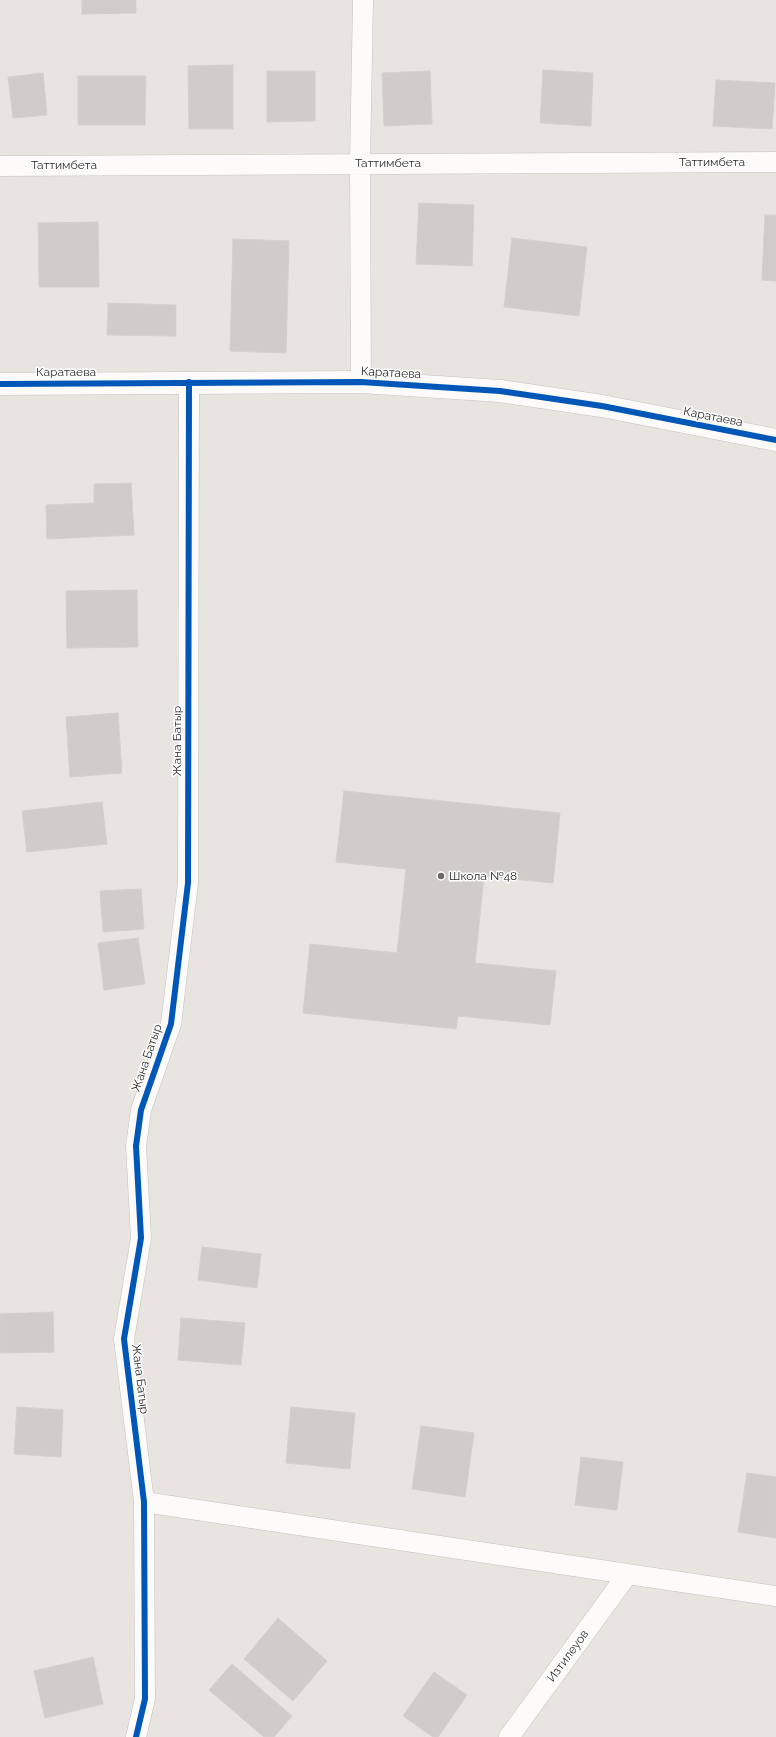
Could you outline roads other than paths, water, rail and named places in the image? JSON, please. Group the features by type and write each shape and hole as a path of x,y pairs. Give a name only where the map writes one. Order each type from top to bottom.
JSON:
{"street":[{"path":"361,382 360,163 363,0"},
{"name":"Таттимбета","path":"0,166 776,162"},
{"name":"Жана Батыр","path":"136,1737 145,1699 144,1502 124,1339 141,1238 136,1146 141,1110 171,1024 188,883 189,382"},
{"name":"Каратаева","path":"0,384 361,382 507,392 602,406 776,440"},
{"path":"144,1502 776,1596"},
{"name":"Изтилеуов","path":"509,1737 627,1575"}],"place":[{"name":"Школа №48","path":"441,876"}]}
